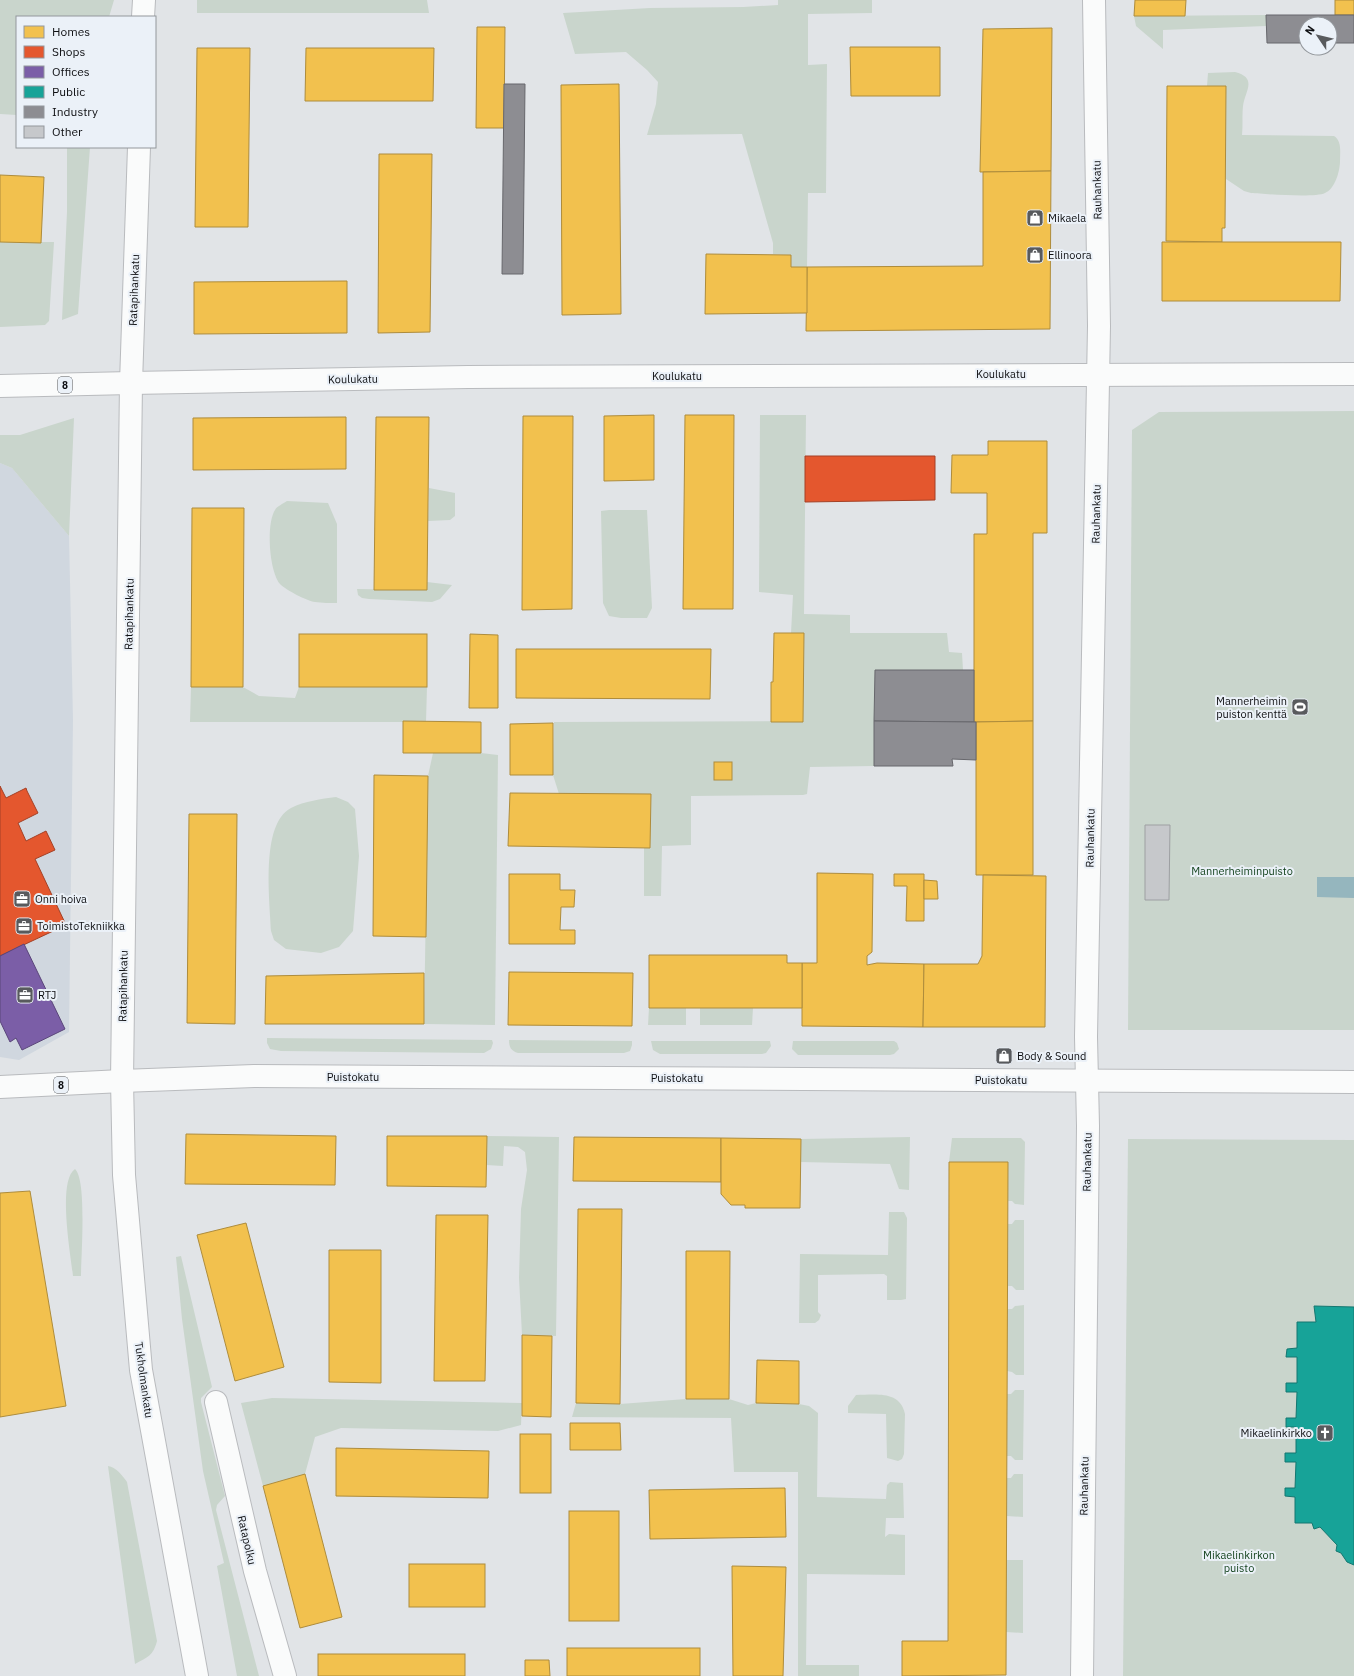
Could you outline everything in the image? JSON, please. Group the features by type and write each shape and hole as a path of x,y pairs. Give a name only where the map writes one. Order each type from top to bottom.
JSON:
{"main road":[{"path":"143,16 144,0"},
{"name":"Rauhankatu","path":"1082,1676 1087,1080 1086,1030 1099,297 1094,0"},
{"name":"Ratapihankatu","path":"122,1081 131,383 139,148"},
{"name":"Koulukatu","path":"0,386 468,377 1354,374"},
{"name":"Puistokatu","path":"0,1087 254,1076 1354,1082"},
{"name":"Tukholmankatu","path":"122,1081 124,1169 141,1370 197,1676"},
{"name":"Ratapolku","path":"216,1402 254,1571 285,1676"}],"shaded area":[{"path":"0,463 12,468 69,536 73,720 69,1032 19,1060 0,1057"}],"green space":[{"path":"0,0 114,0 109,16 16,16 16,115 0,114"},
{"path":"197,0 427,0 429,13 197,13"},
{"path":"778,0 872,0 872,13 808,14 808,65 827,64 826,193 808,193 807,267 791,267 791,255 773,254 773,243 742,134 647,135 656,104 658,82 647,70 626,52 575,54 563,13 650,8 778,5"},
{"path":"1266,15 1266,26 1163,30 1163,49 1136,26 1134,16"},
{"path":"1235,72 1242,75 1248,81 1243,106 1242,135 1334,136 1337,138 1340,147 1340,165 1334,184 1329,191 1311,195 1251,193 1244,191 1226,179 1226,87 1207,86 1208,73"},
{"path":"67,148 90,148 78,314 62,320 67,212"},
{"path":"0,242 54,242 49,321 45,325 0,327"},
{"name":"Mannerheiminpuisto","path":"1354,411 1354,1030 1128,1030 1132,430 1159,412"},
{"path":"760,415 806,415 804,614 850,615 850,633 947,633 949,652 962,653 963,670 875,670 874,766 810,767 807,794 803,795 691,796 691,845 662,846 661,896 644,896 644,848 650,847 651,794 559,794 553,775 554,722 803,721 804,634 791,633 793,595 759,592","holes":["714,762 732,762 732,780 714,780"]},
{"path":"74,418 69,536 12,468 0,463 0,435 20,435"},
{"path":"429,488 455,493 455,516 450,520 428,521"},
{"path":"287,501 328,503 337,524 337,603 307,600 280,584 276,578 271,559 270,526 276,509"},
{"path":"647,510 652,608 647,618 621,618 609,616 603,603 601,511"},
{"path":"427,582 452,585 440,599 432,602 362,598 358,595 357,589 427,590"},
{"path":"191,687 243,687 259,696 295,698 299,687 427,687 426,722 190,722"},
{"path":"433,753 481,753 498,755 495,1025 424,1024 428,776"},
{"path":"336,797 348,802 355,809 359,856 353,931 339,947 321,953 286,949 274,940 271,931 269,864 275,830 281,817 291,808 307,802"},
{"path":"686,1007 686,1025 648,1025 649,1008"},
{"path":"700,1007 753,1008 752,1025 700,1025"},
{"path":"267,1038 492,1040 493,1043 491,1049 484,1053 281,1051 270,1049 267,1043"},
{"path":"509,1040 632,1041 632,1045 630,1051 624,1053 518,1053 511,1048 509,1045"},
{"path":"651,1041 770,1041 771,1046 766,1053 762,1054 660,1054 653,1050"},
{"path":"793,1041 894,1041 897,1043 899,1049 894,1054 890,1055 798,1055 792,1049"},
{"path":"487,1136 559,1137 556,1336 522,1335 519,1278 521,1209 527,1170 525,1152 518,1147 504,1146 503,1166 486,1165"},
{"path":"910,1137 909,1190 899,1189 890,1164 800,1162 801,1139"},
{"path":"952,1138 1021,1138 1025,1142 1024,1205 1015,1204 1012,1201 1008,1201 1008,1162 949,1162"},
{"name":"Mikaelinkirkon puisto","path":"1128,1139 1354,1140 1354,1676 1123,1676"},
{"path":"75,1169 79,1176 82,1202 81,1276 73,1276 66,1220 67,1188 70,1176"},
{"path":"889,1212 904,1212 907,1218 906,1299 887,1300 887,1276 884,1274 818,1275 818,1312 821,1315 819,1320 815,1323 799,1323 800,1254 888,1255"},
{"path":"1015,1220 1024,1220 1024,1290 1016,1290 1012,1286 1008,1286 1008,1224 1012,1224"},
{"path":"181,1256 212,1387 201,1398 201,1402 225,1496 217,1505 216,1510 259,1676 237,1676 217,1566 224,1563 203,1471 182,1319 176,1257"},
{"path":"1024,1305 1024,1375 1016,1375 1007,1371 1008,1309 1012,1309 1015,1306"},
{"path":"1015,1390 1024,1390 1023,1460 1015,1460 1011,1456 1007,1456 1007,1394 1011,1394"},
{"path":"856,1395 879,1395 892,1397 902,1406 905,1414 904,1454 902,1459 898,1461 887,1458 886,1414 848,1413 848,1406"},
{"path":"272,1398 522,1403 521,1425 498,1431 341,1428 315,1437 305,1474 263,1486 241,1403"},
{"path":"686,1399 729,1399 748,1405 756,1403 799,1404 809,1406 818,1413 817,1497 886,1499 887,1485 890,1482 903,1483 904,1518 886,1518 885,1537 889,1534 905,1535 905,1575 807,1574 806,1665 859,1665 859,1676 798,1676 798,1472 734,1472 731,1418 572,1417 576,1403 620,1404"},
{"path":"108,1466 121,1474 127,1482 157,1641 152,1653 135,1664"},
{"path":"1014,1474 1023,1474 1023,1517 1007,1516 1007,1478 1011,1478"},
{"path":"1006,1560 1023,1560 1023,1633 1006,1632"}],"water":[{"path":"1317,877 1354,877 1354,898 1317,897"}],"building: Homes":[{"path":"1135,0 1186,0 1185,16 1134,16"},
{"path":"1335,0 1354,0 1354,15 1335,15"},
{"path":"477,27 505,27 504,128 476,128"},
{"path":"1052,28 1051,171 980,172 983,29"},
{"path":"850,47 940,47 940,96 851,96"},
{"path":"197,48 250,48 248,227 195,227"},
{"path":"306,48 434,48 433,101 305,101"},
{"path":"619,84 621,314 562,315 561,85"},
{"path":"1167,86 1226,86 1225,228 1222,228 1222,242 1166,241"},
{"path":"379,154 432,154 430,332 378,333"},
{"path":"1051,171 1050,329 806,331 807,267 983,266 983,172"},
{"path":"0,175 44,177 41,243 0,242"},
{"path":"1162,242 1341,242 1340,301 1162,301"},
{"path":"706,254 791,255 791,267 807,267 807,313 705,314"},
{"path":"347,281 347,333 194,334 194,282"},
{"path":"654,415 654,480 604,481 604,416"},
{"path":"685,415 734,415 733,609 683,609"},
{"path":"523,416 573,416 572,609 522,610"},
{"path":"346,417 346,469 193,470 193,418"},
{"path":"376,417 429,417 427,590 374,590"},
{"path":"988,441 1047,441 1047,533 1033,533 1033,721 974,722 974,534 987,534 987,493 951,493 952,455 988,455"},
{"path":"192,508 244,508 243,687 191,687"},
{"path":"774,633 804,633 803,722 771,722 771,682 773,682"},
{"path":"299,634 427,634 427,687 299,687"},
{"path":"470,634 498,635 498,708 469,708"},
{"path":"516,649 711,649 710,699 516,698"},
{"path":"403,721 481,722 481,753 403,753"},
{"path":"1033,721 1033,875 976,875 976,722"},
{"path":"553,723 553,775 510,775 510,724"},
{"path":"714,762 732,762 732,780 714,780"},
{"path":"374,775 428,776 426,937 373,936"},
{"path":"510,793 651,794 650,848 508,846"},
{"path":"189,814 237,814 235,1024 187,1023"},
{"path":"817,873 873,874 872,952 867,956 867,965 877,963 924,964 923,1027 802,1026 802,963 817,963"},
{"path":"509,874 560,874 560,890 575,890 574,907 561,907 560,930 575,930 575,944 509,944"},
{"path":"894,874 924,874 924,921 906,921 907,886 894,886"},
{"path":"983,875 1046,876 1045,1027 923,1027 924,964 978,964 982,956"},
{"path":"924,880 937,881 938,899 924,899"},
{"path":"649,955 787,955 787,963 802,963 802,1008 649,1008"},
{"path":"509,972 633,973 632,1026 508,1025"},
{"path":"424,973 424,1024 265,1024 266,976"},
{"path":"186,1134 336,1136 335,1185 185,1184"},
{"path":"387,1136 487,1136 486,1187 387,1186"},
{"path":"574,1137 721,1138 721,1182 573,1181"},
{"path":"721,1138 801,1139 800,1208 745,1208 745,1205 731,1205 721,1194"},
{"path":"949,1162 1008,1162 1006,1675 902,1676 902,1641 948,1641"},
{"path":"30,1191 66,1406 0,1417 0,1193"},
{"path":"578,1209 622,1209 620,1404 576,1403"},
{"path":"436,1215 488,1215 485,1381 434,1381"},
{"path":"246,1223 284,1367 235,1381 197,1235"},
{"path":"329,1250 381,1250 381,1383 329,1382"},
{"path":"686,1251 730,1251 729,1399 686,1399"},
{"path":"522,1335 552,1336 551,1417 522,1416"},
{"path":"757,1360 799,1361 799,1404 756,1403"},
{"path":"570,1423 620,1423 621,1450 570,1450"},
{"path":"520,1434 551,1434 551,1493 520,1493"},
{"path":"336,1448 489,1451 488,1498 336,1496"},
{"path":"305,1474 342,1617 300,1628 263,1486"},
{"path":"785,1488 786,1537 650,1539 649,1490"},
{"path":"569,1511 619,1511 619,1621 569,1621"},
{"path":"409,1564 485,1564 485,1607 409,1607"},
{"path":"732,1566 786,1567 783,1676 733,1676"},
{"path":"567,1648 700,1648 700,1676 567,1676"},
{"path":"318,1654 465,1654 465,1676 318,1676"},
{"path":"525,1660 549,1660 550,1676 525,1676"}],"building: Shops":[{"path":"805,456 935,456 935,500 805,502"},
{"path":"0,786 6,798 26,788 38,813 18,823 26,841 46,831 55,850 35,859 66,925 0,956"}],"building: Offices":[{"path":"24,944 65,1029 22,1050 16,1038 10,1042 0,1021 0,956"}],"building: Public":[{"name":"Mikaelinkirkko","path":"1314,1306 1354,1307 1354,1565 1347,1562 1341,1553 1336,1551 1337,1545 1320,1527 1314,1529 1312,1523 1295,1523 1295,1497 1285,1496 1285,1488 1295,1488 1296,1462 1285,1462 1285,1453 1296,1453 1296,1427 1286,1427 1286,1418 1296,1418 1297,1392 1286,1392 1286,1383 1297,1383 1297,1357 1286,1357 1287,1349 1297,1348 1297,1322 1316,1322"}],"building: Industry":[{"path":"1266,15 1354,15 1354,43 1338,43 1338,16 1298,16 1298,43 1267,43"},
{"path":"504,84 525,84 523,274 502,274"},
{"path":"875,670 974,670 974,722 874,721"},
{"path":"874,721 976,722 976,760 952,759 953,766 874,766"}],"building: Other":[{"path":"1145,825 1170,825 1169,900 1145,900"}],"place":[{"name":"Mikaela","path":"1035,218"},
{"name":"Ellinoora","path":"1035,255"},
{"name":"Mannerheimin puiston kenttä","path":"1300,707"},
{"name":"Onni hoiva","path":"22,899"},
{"name":"ToimistoTekniikka","path":"24,926"},
{"name":"RTJ","path":"25,995"},
{"name":"Body & Sound","path":"1004,1056"},
{"name":"Mikaelinkirkko","path":"1325,1433"}]}
